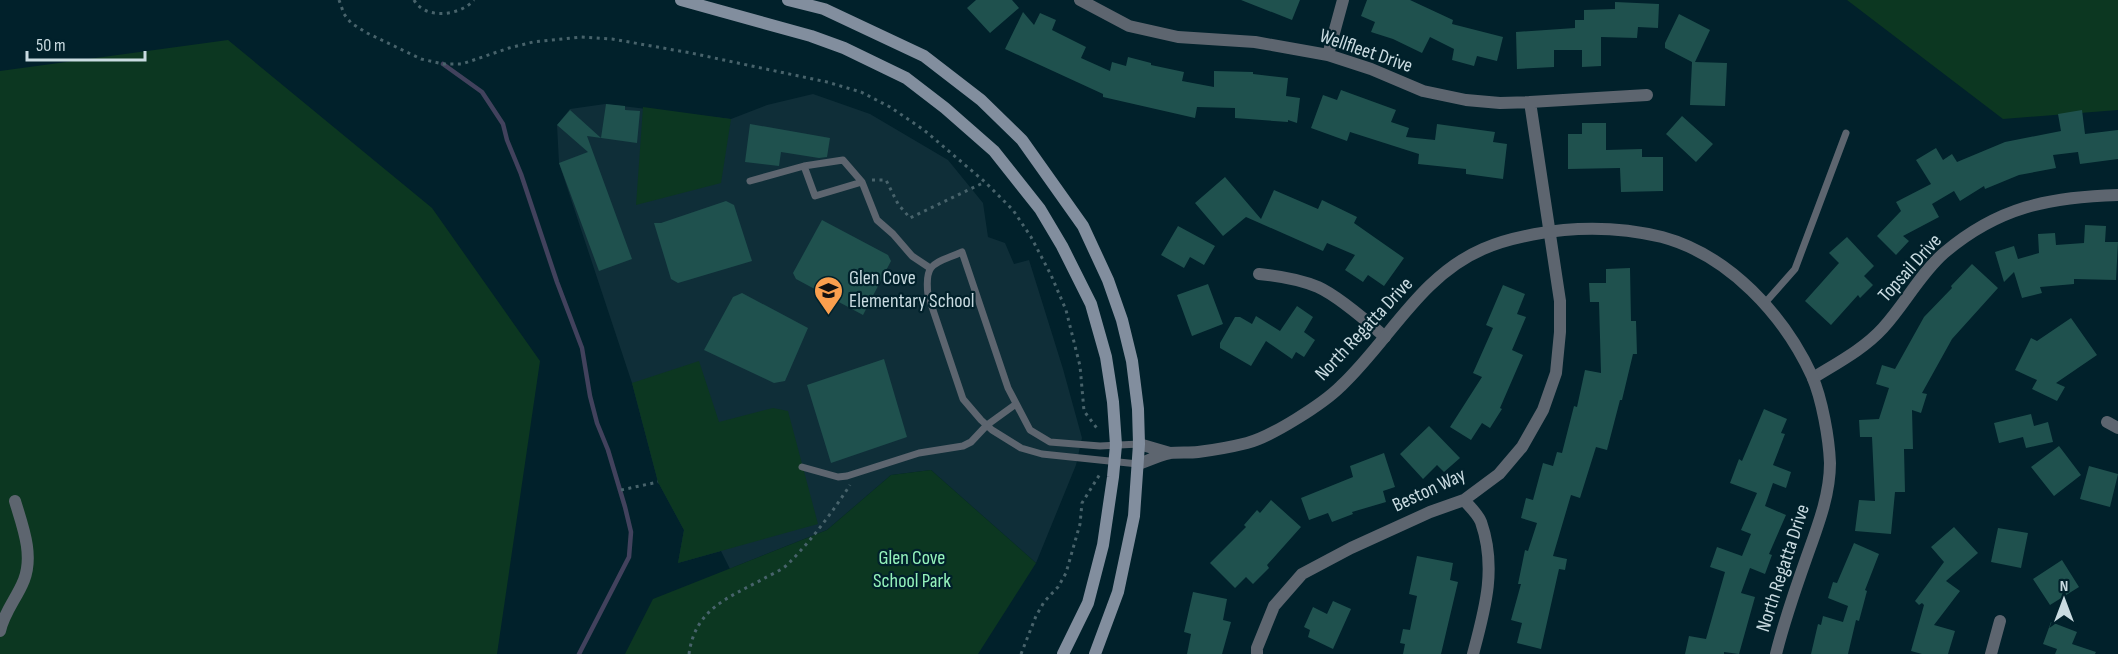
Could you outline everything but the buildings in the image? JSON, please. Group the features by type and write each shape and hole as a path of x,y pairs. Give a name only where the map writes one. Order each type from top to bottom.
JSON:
{"main road":[{"path":"681,0 811,36 854,53 906,78 945,108 994,151 1040,209 1062,246 1091,304 1106,357 1113,402 1116,445 1103,545 1088,603 1063,654"},
{"path":"788,0 824,9 924,56 981,100 1023,140 1083,226 1108,280 1122,320 1132,362 1138,409 1139,444 1134,516 1118,592 1095,654"}],"street":[{"name":"Wellfleet Drive","path":"1080,0 1129,26 1179,37 1255,42 1328,55 1371,69 1423,91 1466,100 1500,103 1647,95"},
{"path":"1328,55 1343,0"},
{"name":"Beston Way","path":"1257,654 1257,648 1274,606 1302,574 1430,512 1464,500 1499,474 1522,447 1543,410 1556,373 1560,301 1530,102"},
{"name":"Topsail Drive","path":"1813,378 1862,347 1883,328 1942,254 1970,233 2005,213 2041,202 2084,196 2118,195"},
{"name":"North Regatta Drive","path":"1139,464 1170,453 1196,452 1250,443 1287,425 1340,388 1415,300 1459,262 1482,249 1507,240 1549,232 1590,228 1623,230 1664,238 1686,246 1737,276 1764,304 1794,341 1813,378 1825,426 1830,464 1824,510 1776,654"},
{"path":"1259,274 1290,277 1320,288 1366,320 1385,337"},
{"name":"North Regatta Drive","path":"1139,444 1170,453"},
{"path":"1464,500 1481,520 1490,563 1488,598 1473,654"},
{"path":"0,632 2,622 25,579 28,562 27,540 15,501"},
{"path":"1991,654 2000,621"}],"lane":[{"path":"1764,304 1795,269 1846,134"},
{"path":"750,181 804,166 843,160 862,182 877,220 912,256 930,268"},
{"path":"804,166 815,196 862,182"},
{"path":"1139,444 1100,446 1050,442 1030,430 1004,376 962,252 930,268 926,281 928,295 963,399 987,425 1021,448 1042,454 1139,464"},
{"path":"802,467 838,477 847,476 919,453 963,446 971,442 987,425 1016,404"}],"path":[{"path":"339,0 344,14 351,23 367,33 421,58 443,64 462,64 509,48 562,38"},
{"path":"414,0 418,7 430,12 445,14 461,10 474,0"},
{"path":"862,182 885,180 898,204 910,218 985,182"},
{"path":"689,654 699,624 714,606 785,567 842,498 851,484 847,476"},
{"path":"621,490 658,482"}],"shaded area":[{"name":"Glen Cove Elementary School","path":"813,94 870,114 948,160 983,203 988,237 1005,243 1014,264 1029,260 1082,438 1076,465 1036,563 931,470 891,475 827,530 730,569 721,551 678,563 684,530 658,482 632,383 559,163 557,125 570,109 605,104 731,119 767,105"}],"green space":[{"path":"1847,0 2118,0 2118,110 2003,119"},
{"path":"228,40 432,208 540,361 497,654 0,654 0,71"},
{"path":"643,107 731,119 721,183 636,205"},
{"path":"699,361 719,422 773,408 788,411 818,524 678,563 684,530 658,482 632,383"},
{"name":"Glen Cove School Park","path":"931,470 1036,563 978,654 625,654 653,599 827,530 891,475"}],"waterway":[{"path":"443,64 482,92 503,124 582,348 597,423 608,450 631,532 629,557 579,654"}],"place":[{"name":"Glen Cove Elementary School","path":"828,316"}]}
